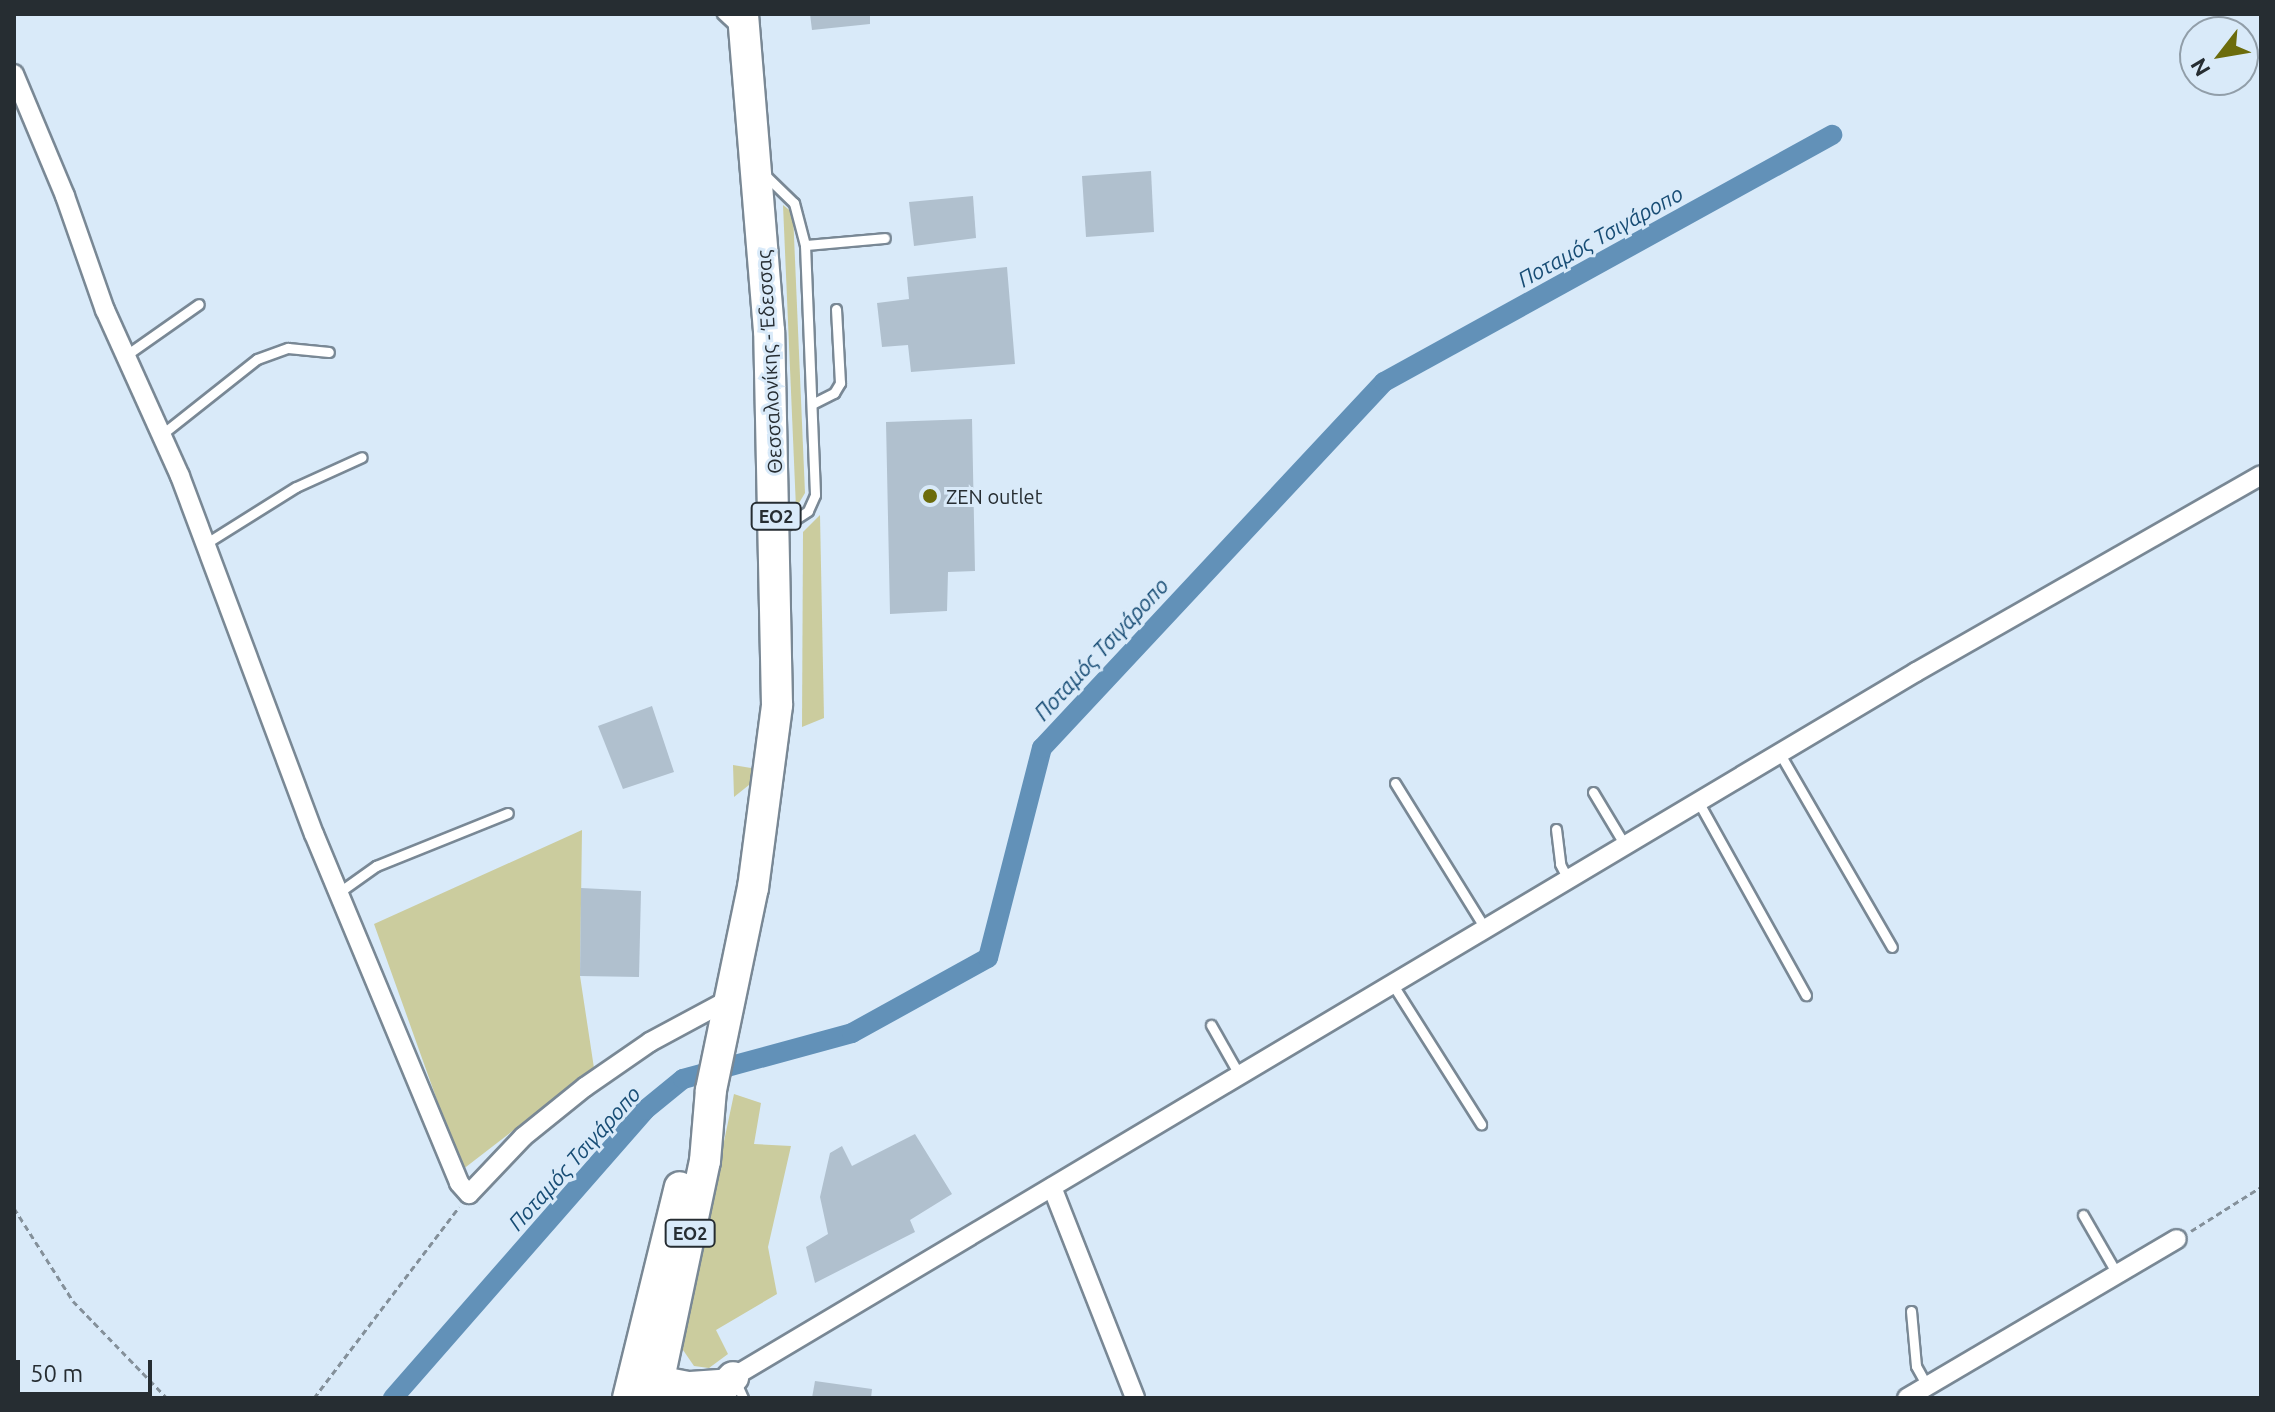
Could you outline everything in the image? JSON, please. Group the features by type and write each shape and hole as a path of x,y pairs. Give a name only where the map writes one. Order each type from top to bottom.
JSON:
{"highway":[{"name":"Θεσσαλονίκης - Έδεσσας","path":"644,1386 698,1116 711,1090 728,1006 771,773 777,705 777,531 756,166 744,26"}],"street":[{"path":"14,74 125,356 205,544 338,893 449,1160 469,1194 523,1137 585,1087 650,1042 728,1006"},
{"path":"644,1386 690,1381 730,1391 1052,1187 1780,754 2261,475"},
{"path":"1052,1187 1135,1398"},
{"path":"1907,1398 2177,1239"}],"lane":[{"path":"722,14 744,26"},
{"path":"756,166 794,203 805,245 814,501 777,531"},
{"path":"805,245 885,238"},
{"path":"125,356 199,304"},
{"path":"812,404 834,393 840,383 836,309"},
{"path":"161,435 257,359 288,348 329,352"},
{"path":"205,544 296,487 362,457"},
{"path":"1780,754 1892,947"},
{"path":"1395,783 1486,930"},
{"path":"1593,792 1626,847"},
{"path":"1699,803 1806,995"},
{"path":"338,893 376,866 508,813"},
{"path":"1556,829 1560,864 1569,881"},
{"path":"1393,985 1481,1124"},
{"path":"1211,1025 1240,1076"},
{"path":"2083,1215 2117,1274"},
{"path":"1911,1311 1916,1366 1927,1386"}],"path":[{"path":"2177,1239 2261,1187"},
{"path":"314,1398 469,1194"},
{"path":"14,1208 73,1301 167,1398"}],"green space":[{"path":"783,205 793,213 805,493 796,508"},
{"path":"820,515 824,718 802,727 803,532"},
{"path":"733,765 757,769 749,785 734,797"},
{"path":"582,830 580,976 594,1068 462,1170 374,924"},
{"path":"734,1094 761,1103 754,1144 791,1146 768,1247 777,1294 716,1330 728,1354 709,1368 694,1366 683,1350 684,1330"}],"building":[{"path":"810,14 870,14 870,24 812,30"},
{"path":"1151,171 1154,232 1086,237 1082,176"},
{"path":"973,196 976,238 914,246 909,202"},
{"path":"1007,267 1015,364 911,372 908,345 882,347 877,303 909,299 907,277"},
{"name":"ZEN outlet","path":"972,419 975,571 948,572 947,611 890,614 886,422"},
{"path":"652,706 674,772 623,789 598,726"},
{"path":"581,888 641,891 639,977 580,976"},
{"path":"915,1134 952,1194 910,1220 915,1232 815,1283 806,1247 828,1234 820,1197 830,1153 842,1146 852,1166"},
{"path":"815,1381 872,1389 871,1398 812,1398"}],"waterway":[{"name":"Ποταμός Τσιγάροπο","path":"393,1398 645,1110 683,1079 852,1033 988,958 1042,748 1384,382 1832,135"}],"place":[{"name":"ZEN outlet","path":"930,496"}]}
